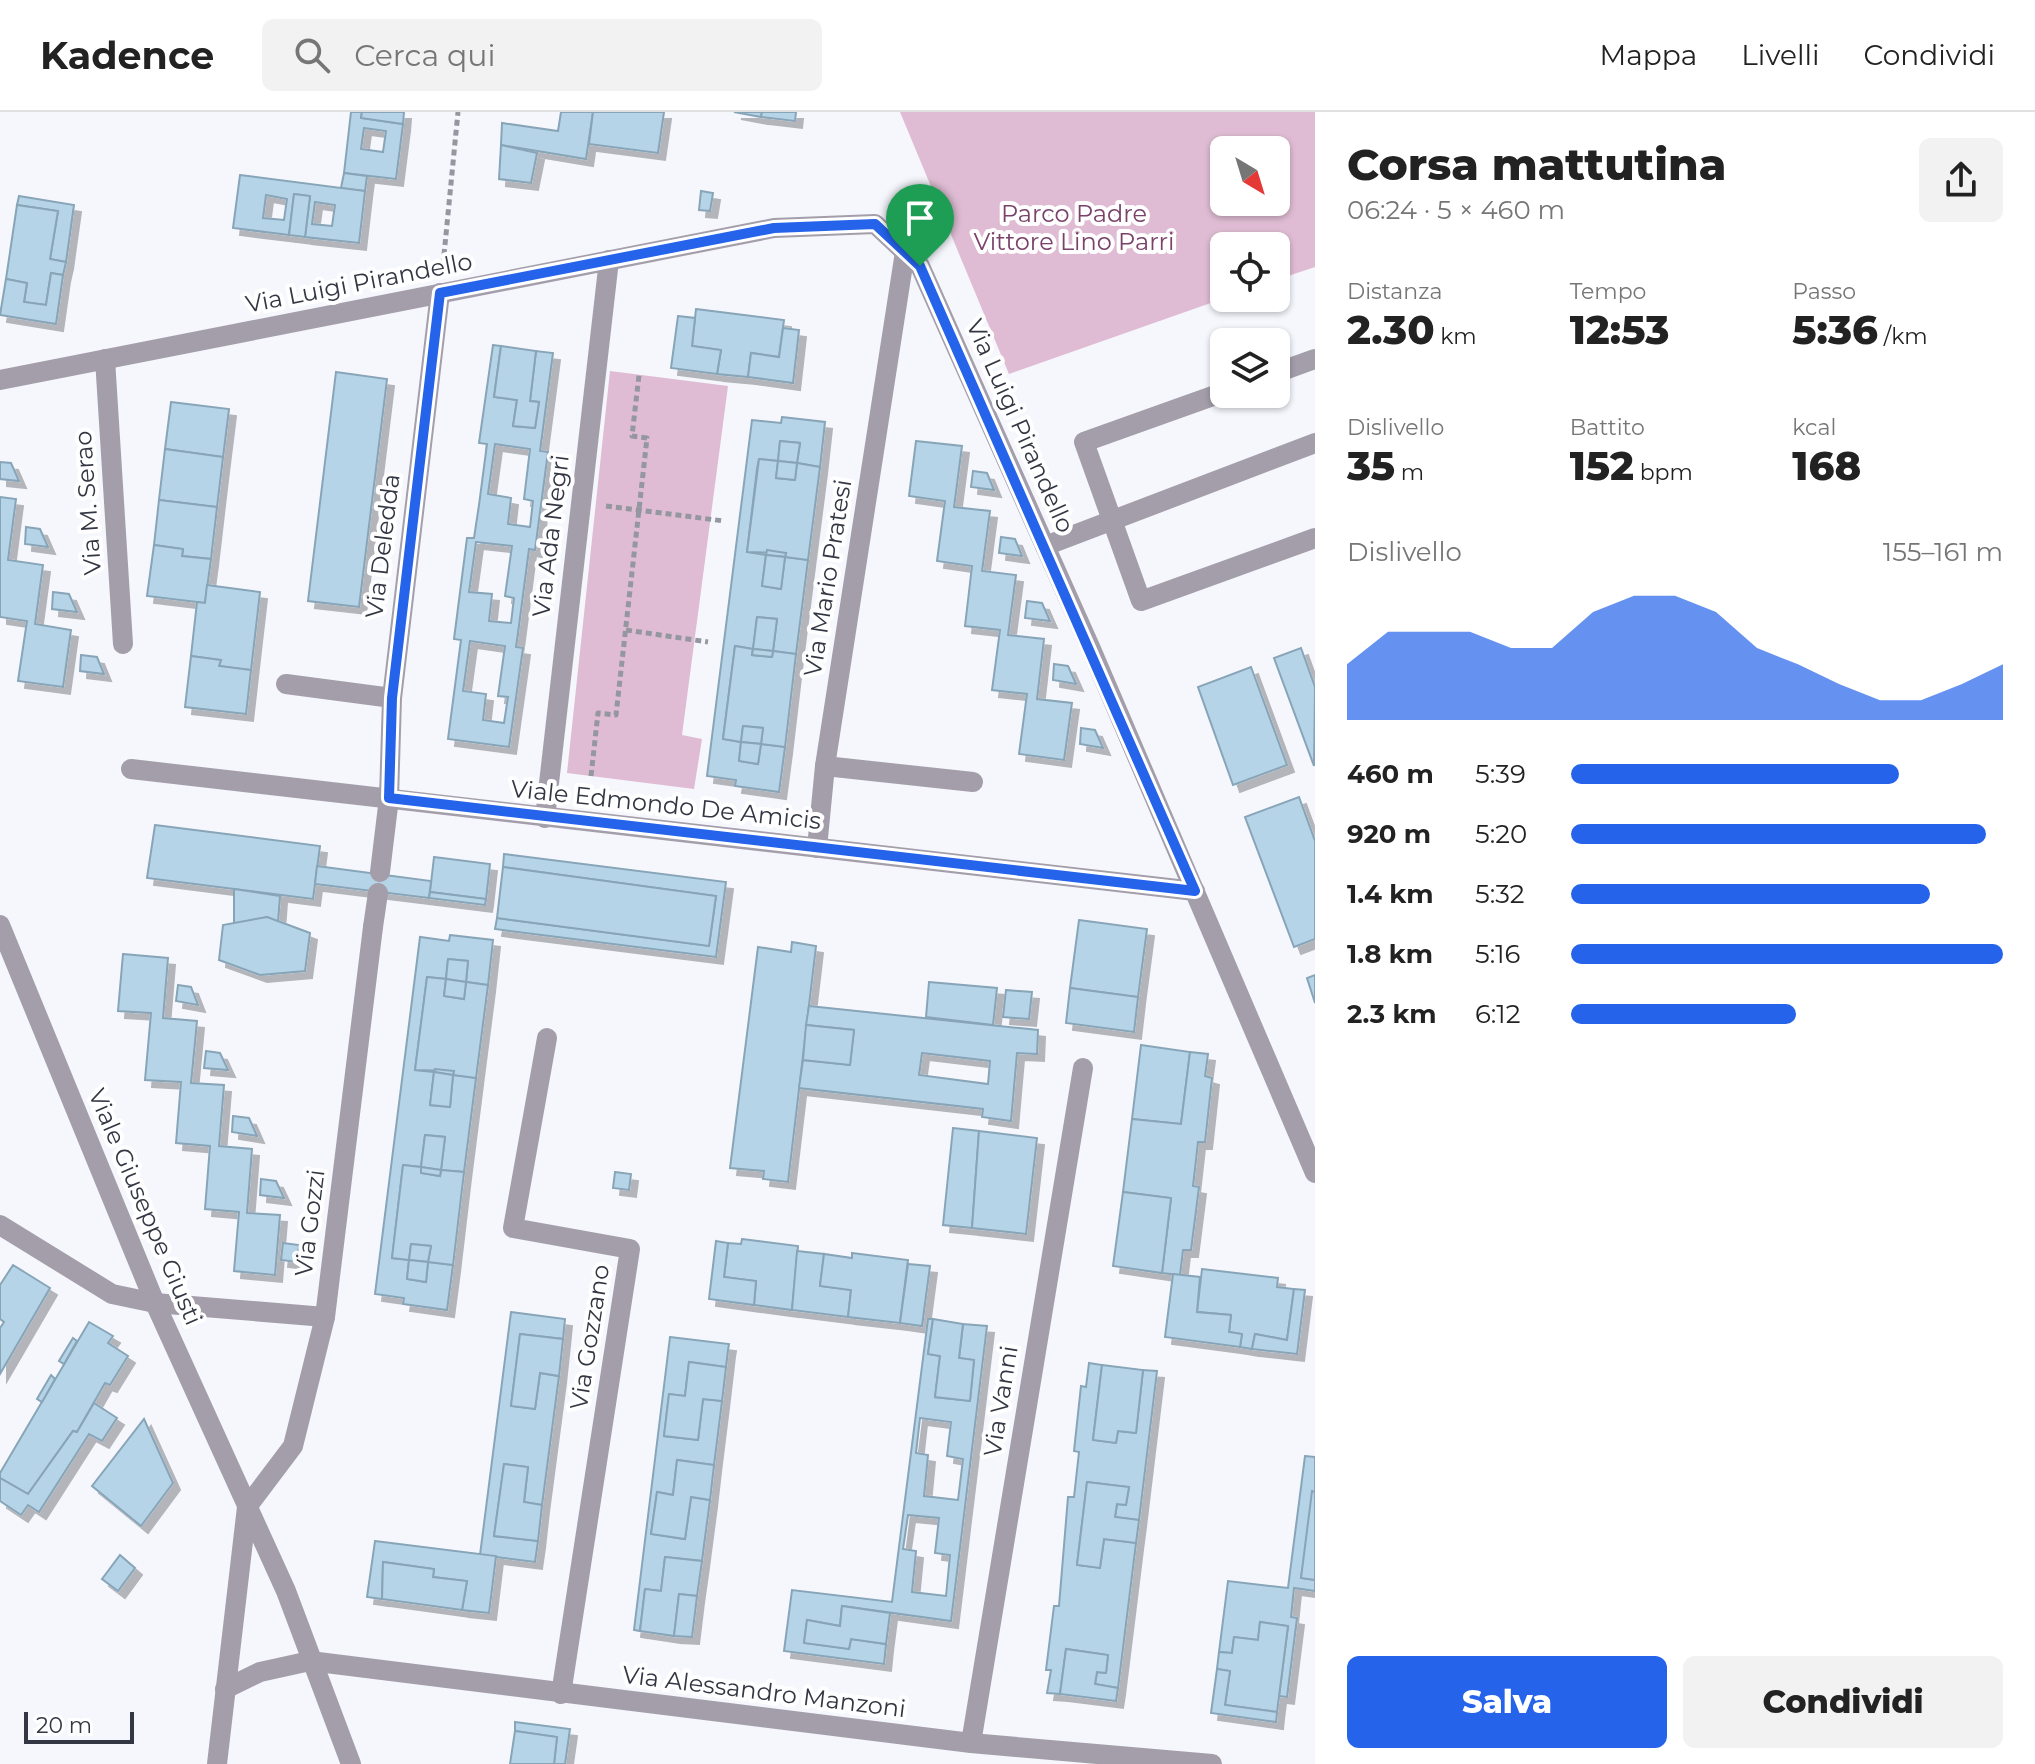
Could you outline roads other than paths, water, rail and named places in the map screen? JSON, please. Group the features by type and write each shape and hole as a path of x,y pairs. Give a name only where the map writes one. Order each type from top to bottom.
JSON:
{"street":[{"name":"Via Luigi Pirandello","path":"0,380 774,228 875,224 920,266 1045,546 1315,1173"},
{"name":"Via Mario Pratesi","path":"817,848 825,766 905,252"},
{"name":"Via Ada Negri","path":"545,818 609,260"},
{"name":"Via Deledda","path":"380,872 389,798 392,698 440,293"},
{"name":"Via M. Serao","path":"105,359 123,644"},
{"path":"1290,368 1315,359"},
{"path":"1210,397 1084,442 1141,601 1315,538"},
{"path":"1045,546 1315,443"},
{"path":"286,684 392,698"},
{"path":"825,766 973,782"},
{"name":"Viale Edmondo De Amicis","path":"131,769 1195,891"},
{"name":"Via Gozzi","path":"247,1507 293,1446 325,1317 378,893"},
{"name":"Viale Giuseppe Giusti","path":"0,925 155,1303 286,1591 351,1764"},
{"name":"Via Gozzano","path":"547,1038 513,1228 630,1249 561,1694"},
{"name":"Via Vanni","path":"971,1743 1083,1068"},
{"path":"0,1225 112,1294 155,1303 325,1317"},
{"path":"217,1764 247,1507"},
{"name":"Via Alessandro Manzoni","path":"225,1689 260,1672 310,1661 971,1743 1212,1764"}],"park label":[{"name":"Parco Padre Vittore Lino Parri","path":"1074,228"}]}
